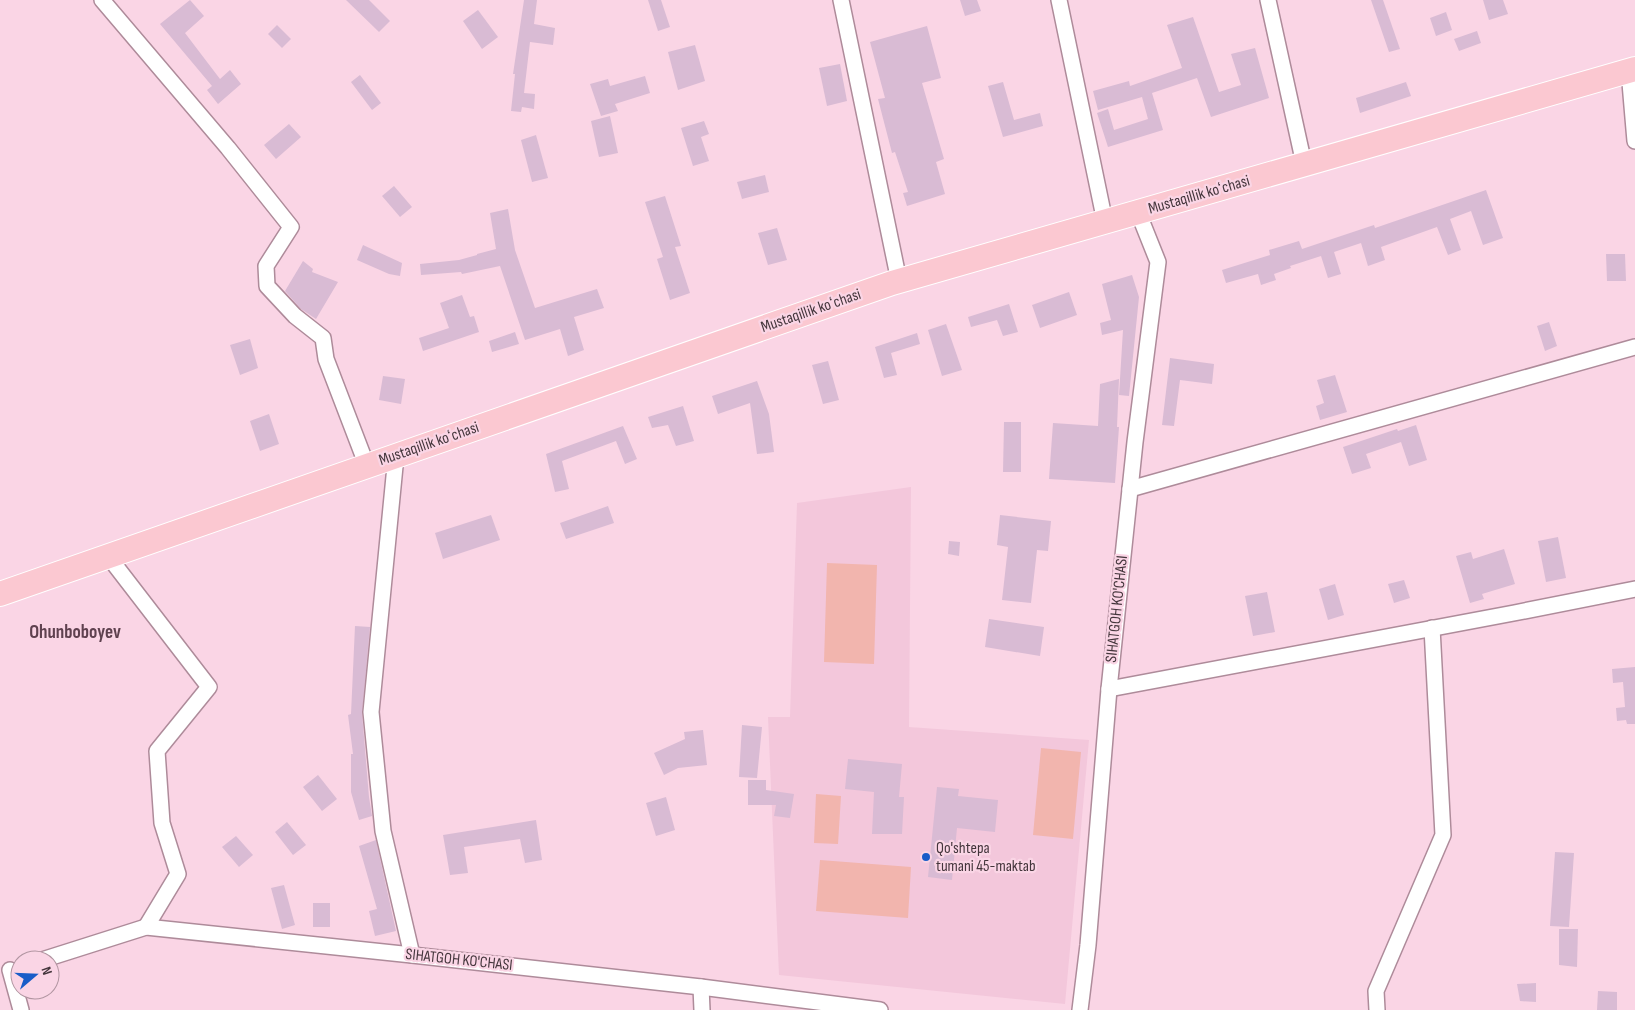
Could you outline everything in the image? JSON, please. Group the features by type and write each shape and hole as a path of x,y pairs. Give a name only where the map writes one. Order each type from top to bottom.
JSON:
{"main road":[{"name":"Mustaqillik koʻchasi","path":"0,594 899,281 1632,70"}],"street":[{"path":"102,0 228,148 291,227 266,266 267,286 295,316 323,338 326,359 367,466"},
{"path":"841,0 899,281"},
{"path":"1059,0 1105,222"},
{"path":"1268,0 1304,164"},
{"path":"1632,70 1635,141"},
{"name":"SIHATGOH KO'CHASI","path":"1080,1010 1088,944 1109,689 1130,489 1158,262 1138,212"},
{"path":"1130,489 1635,347"},
{"path":"396,456 371,712 383,831 412,954"},
{"path":"108,556 208,687 157,751 162,824 178,874 146,928"},
{"path":"1109,689 1635,589"},
{"path":"1377,1010 1376,991 1443,835 1432,628"},
{"name":"SIHATGOH KO'CHASI","path":"60,954 146,928 412,954 701,987 880,1010"},
{"path":"701,987 702,1010"}],"shaded area":[{"name":"Qo'shtepa tumani 45-maktab","path":"911,487 909,727 1089,740 1065,1004 779,975 768,717 790,717 797,503"},
{"path":"827,563 877,565 874,664 824,662"},
{"path":"1041,748 1081,752 1073,839 1033,835"},
{"path":"816,794 841,796 838,844 814,843"},
{"path":"820,860 911,867 908,918 816,911"}],"building":[{"path":"190,0 204,16 185,33 220,79 230,70 241,84 218,104 207,90 212,86 160,24"},
{"path":"346,0 369,0 390,21 379,32"},
{"path":"524,0 537,0 534,24 555,28 553,45 530,42 524,93 535,94 534,109 522,107 521,112 511,111 515,74 513,74"},
{"path":"648,0 661,0 670,27 658,31"},
{"path":"960,0 977,0 981,11 965,16"},
{"path":"1371,0 1383,0 1400,49 1389,52"},
{"path":"1483,0 1503,0 1508,14 1489,20"},
{"path":"478,10 498,37 482,49 463,21"},
{"path":"1446,12 1452,30 1436,36 1430,18"},
{"path":"1193,17 1219,92 1241,85 1231,54 1255,48 1269,98 1211,117 1197,78 1152,93 1163,130 1108,147 1097,113 1108,109 1114,130 1148,119 1142,97 1098,110 1093,91 1129,81 1130,86 1182,68 1167,25"},
{"path":"277,25 291,39 282,48 268,34"},
{"path":"927,26 941,78 922,83 944,159 936,162 945,194 907,206 903,193 908,192 895,152 892,153 878,99 885,98 870,42"},
{"path":"1477,31 1481,43 1459,51 1454,39"},
{"path":"695,45 705,81 678,90 668,52"},
{"path":"840,64 847,101 827,106 819,68"},
{"path":"360,75 381,103 372,110 351,82"},
{"path":"645,76 650,93 615,104 618,111 601,116 590,84 608,79 610,86"},
{"path":"1003,82 1014,120 1040,113 1043,126 1003,137 988,86"},
{"path":"1406,82 1411,96 1360,113 1356,98"},
{"path":"610,116 618,153 599,157 591,121"},
{"path":"704,121 709,134 701,137 709,161 693,166 681,128"},
{"path":"289,124 301,137 276,159 264,145"},
{"path":"536,135 548,178 532,182 521,140"},
{"path":"765,175 769,192 742,199 737,182"},
{"path":"394,186 412,207 400,217 382,196"},
{"path":"1486,190 1503,238 1483,245 1471,211 1450,219 1461,250 1448,255 1437,227 1381,247 1385,260 1368,266 1361,243 1334,252 1341,274 1328,278 1321,256 1290,266 1291,268 1274,274 1276,280 1261,285 1258,274 1226,283 1222,270 1270,255 1269,250 1299,241 1302,249 1374,225 1375,228"},
{"path":"665,196 681,246 675,247 690,293 670,300 657,259 663,257 645,202"},
{"path":"508,209 515,250 535,308 597,289 604,308 574,317 584,350 568,356 560,329 525,340 500,266 462,274 461,272 421,275 420,264 459,260 496,249 490,213"},
{"path":"777,228 787,260 768,265 758,233"},
{"path":"363,245 402,263 400,276 389,274 357,260"},
{"path":"1606,254 1625,254 1626,281 1607,281"},
{"path":"303,261 313,269 312,272 338,282 316,319 301,309 285,291"},
{"path":"1132,275 1139,297 1129,396 1119,395 1123,330 1102,335 1100,323 1111,320 1102,284"},
{"path":"1069,292 1077,315 1040,328 1032,305"},
{"path":"462,295 470,317 474,316 479,332 423,351 419,338 449,328 440,303"},
{"path":"1009,304 1018,332 1003,336 997,320 971,327 968,317"},
{"path":"1549,322 1557,346 1545,351 1537,326"},
{"path":"946,324 962,370 942,376 928,330"},
{"path":"515,332 519,344 492,352 489,341"},
{"path":"917,333 920,344 891,353 897,375 884,378 875,347"},
{"path":"250,339 258,368 240,375 230,345"},
{"path":"1170,358 1214,364 1212,384 1180,380 1174,426 1162,425"},
{"path":"828,361 839,400 823,404 812,365"},
{"path":"1335,375 1347,412 1320,420 1316,406 1324,403 1317,380"},
{"path":"383,376 405,379 401,404 379,400"},
{"path":"1119,379 1117,427 1119,427 1115,483 1049,479 1053,423 1098,426 1100,384"},
{"path":"757,381 769,414 774,452 757,454 750,403 718,414 712,396"},
{"path":"683,406 694,441 676,446 668,425 652,428 648,417"},
{"path":"269,414 279,444 260,451 250,421"},
{"path":"1004,422 1021,422 1021,472 1003,472"},
{"path":"1416,425 1427,460 1409,466 1401,442 1366,454 1371,468 1352,474 1343,447 1397,429 1398,431"},
{"path":"623,426 637,459 625,464 616,441 562,461 569,489 555,492 546,454"},
{"path":"608,506 614,523 566,539 560,523"},
{"path":"491,515 500,540 443,559 435,533"},
{"path":"1000,515 1051,521 1048,551 1037,550 1031,603 1002,600 1008,547 997,545"},
{"path":"1558,537 1566,578 1546,582 1538,541"},
{"path":"949,541 960,542 959,556 948,554"},
{"path":"1504,549 1515,584 1482,594 1484,599 1470,603 1456,556 1471,552 1473,559"},
{"path":"1404,580 1410,598 1394,603 1388,584"},
{"path":"1335,584 1344,615 1328,620 1319,589"},
{"path":"1267,592 1275,632 1253,636 1245,596"},
{"path":"989,619 1044,627 1040,656 985,647"},
{"path":"355,626 370,627 362,713 372,816 359,820 351,792 351,754 353,754 348,715 351,714"},
{"path":"1635,667 1635,724 1627,724 1626,720 1617,721 1616,708 1625,707 1623,682 1613,683 1612,669"},
{"path":"742,725 762,727 757,778 739,777"},
{"path":"703,730 707,765 678,768 664,775 654,753 685,739 684,732"},
{"path":"848,759 902,764 899,797 904,797 902,834 872,834 874,792 845,789"},
{"path":"318,775 337,799 322,811 303,787"},
{"path":"748,780 766,780 766,790 794,794 790,818 774,816 776,805 748,805"},
{"path":"937,787 959,789 958,796 998,800 995,832 957,828 952,880 928,877"},
{"path":"666,797 675,830 656,836 646,803"},
{"path":"536,820 542,860 525,863 520,839 464,847 468,873 450,875 443,835"},
{"path":"287,822 306,845 293,855 275,832"},
{"path":"236,836 253,855 239,867 222,847"},
{"path":"376,840 396,931 375,936 369,911 377,909 359,846"},
{"path":"1555,852 1574,853 1569,927 1550,926"},
{"path":"284,885 295,925 282,929 271,888"},
{"path":"313,903 330,903 330,927 313,927"},
{"path":"1559,929 1578,929 1577,967 1559,965"},
{"path":"1536,983 1536,1002 1520,1001 1517,984"},
{"path":"1598,991 1617,992 1617,1010 1597,1010"}],"place":[{"name":"Qo'shtepa tumani 45-maktab","path":"926,857"}],"district":[{"name":"Ohunboboyev","path":"75,632"}]}
